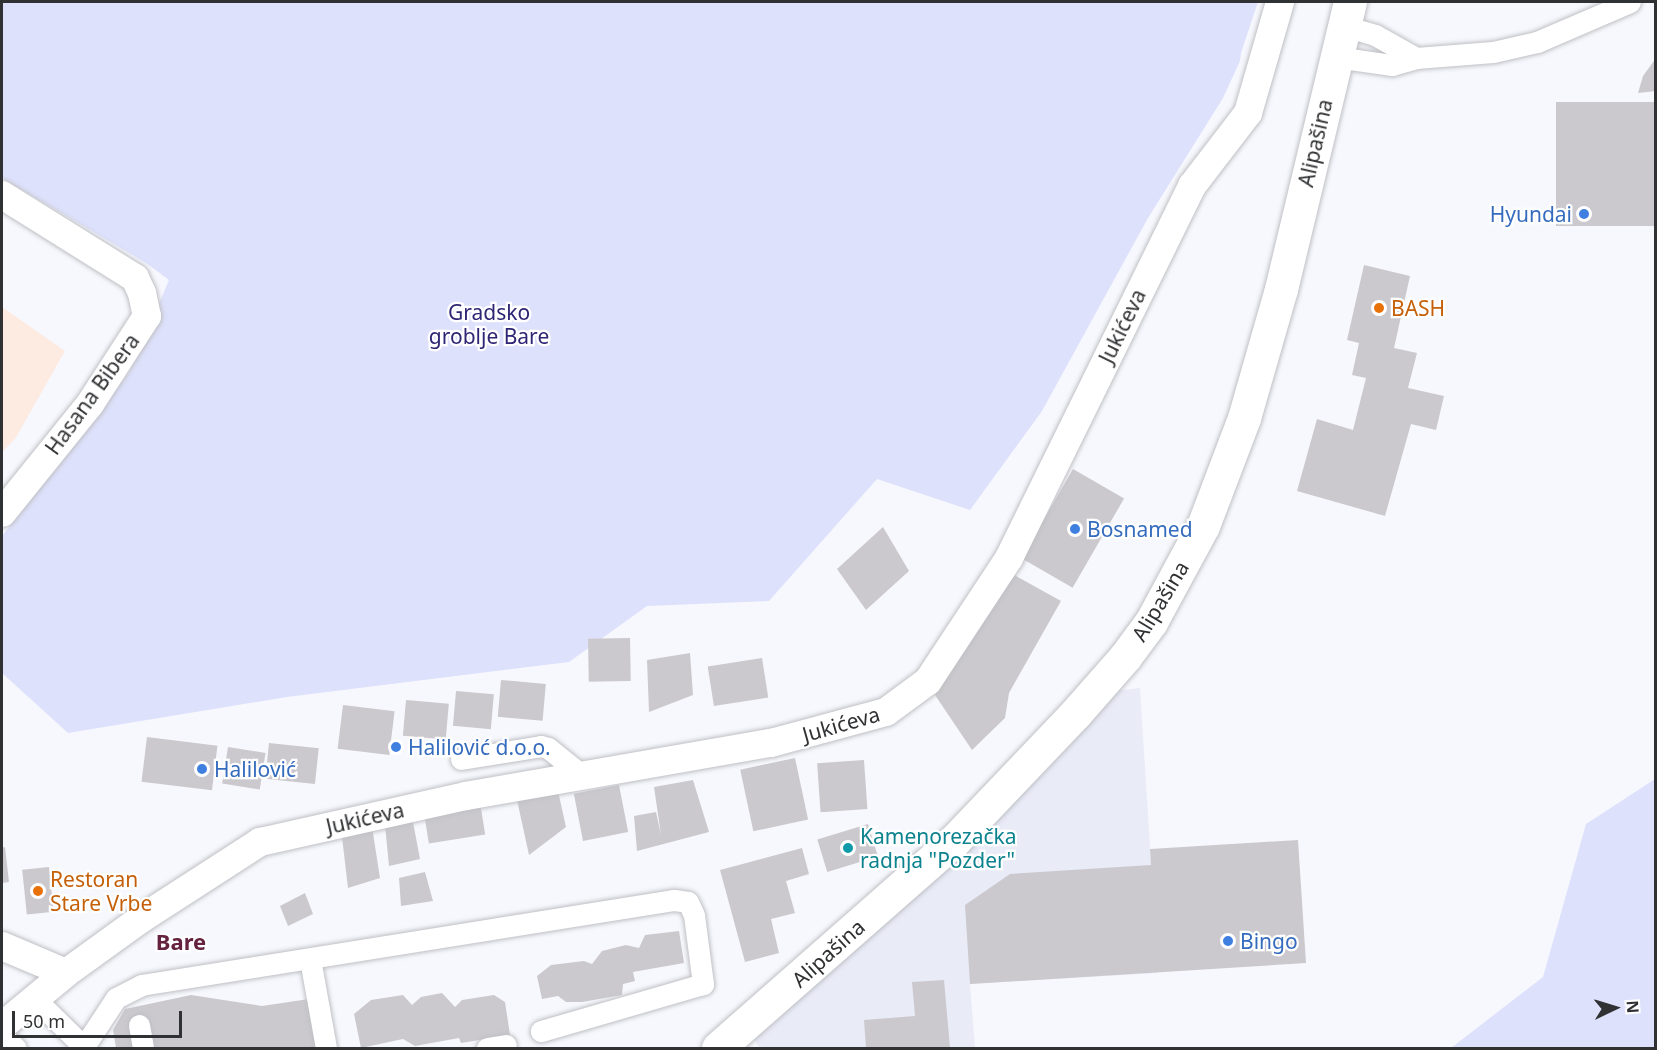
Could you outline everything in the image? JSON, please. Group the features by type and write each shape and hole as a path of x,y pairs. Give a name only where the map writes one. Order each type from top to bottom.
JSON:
{"main road":[{"name":"Alipašina","path":"718,1048 954,841 1075,714 1125,657 1151,622 1203,526 1244,418 1281,289 1343,28"}],"street":[{"name":"Jukićeva","path":"2,1026 66,973 141,919 260,842 466,796 771,743 886,712 928,681 1009,558 1192,186 1248,113 1280,2"},
{"path":"1343,28 1392,64 1416,58 1476,55 1537,42 1630,2"},
{"path":"1343,28 1376,35 1416,58"},
{"name":"Hasana Bibera","path":"2,195 135,278 142,293 147,316 90,404 2,513"},
{"path":"461,759 541,746 548,748 583,776"},
{"path":"34,999 85,1047 116,999 141,985 674,900 688,902 694,915 703,984 541,1031"},
{"path":"2,946 66,973"},
{"path":"310,959 326,1048"},
{"path":"139,1025 143,1048"},
{"path":"2,1036 16,1048"}],"shaded area":[{"path":"2,307 65,351 15,439 2,452"},
{"path":"1140,688 1158,973 970,984 975,1048 759,1048 752,1033 1106,692"}],"green space":[{"name":"Gradsko groblje Bare","path":"2,2 1258,2 1240,61 1223,98 1148,218 1042,411 970,510 877,479 769,601 647,606 569,662 287,697 68,733 2,673 2,536 129,373 169,280 146,263 2,178"},
{"path":"1655,779 1655,1048 1451,1048 1543,977 1586,824"}],"building":[{"path":"1656,58 1656,91 1638,93 1643,76"},
{"path":"1556,102 1656,102 1656,226 1556,226"},
{"path":"1364,265 1410,276 1394,348 1417,353 1408,388 1444,396 1436,430 1411,424 1385,516 1297,491 1317,419 1353,430 1366,378 1352,375 1359,343 1347,340"},
{"name":"Bosnamed","path":"1073,469 1124,498 1073,588 1022,558"},
{"path":"883,527 909,571 866,610 837,569"},
{"path":"1007,571 1061,601 1009,693 1005,718 972,750 935,695"},
{"path":"630,638 631,681 589,682 588,639"},
{"path":"690,653 693,695 649,712 647,660"},
{"path":"762,658 768,698 714,706 708,667"},
{"path":"501,680 546,684 543,721 498,717"},
{"path":"456,691 494,694 491,729 453,726"},
{"path":"406,700 449,704 446,740 403,736"},
{"path":"343,705 395,711 389,755 338,749"},
{"path":"147,737 217,746 212,790 142,782"},
{"path":"269,743 319,748 315,784 265,779"},
{"path":"228,747 266,753 260,789 222,784"},
{"path":"795,758 808,820 753,831 740,770"},
{"path":"864,760 867,809 821,812 817,763"},
{"path":"693,780 709,832 637,851 634,816 656,812 661,835 654,787"},
{"path":"619,785 628,832 583,841 574,794"},
{"path":"558,791 566,827 529,855 517,800"},
{"path":"480,802 485,835 429,844 424,811"},
{"path":"412,817 420,859 389,866 385,825"},
{"name":"Kamenorezačka radnja \"Pozder\"","path":"868,824 878,857 827,872 817,839"},
{"path":"372,827 380,878 348,888 342,837"},
{"path":"1298,840 1306,963 970,984 965,905 1010,874 1151,865 1150,849"},
{"path":"5,847 9,882 2,883 2,848"},
{"path":"802,848 809,874 786,881 795,913 771,919 779,953 745,962 720,870"},
{"name":"Restoran Stare Vrbe","path":"49,867 54,912 27,915 22,870"},
{"path":"425,872 433,901 401,906 399,878"},
{"path":"305,893 313,914 288,926 280,906"},
{"path":"679,931 684,963 633,972 635,981 623,984 622,995 582,1002 566,1002 558,996 542,999 537,976 551,965 584,961 592,964 602,951 626,945 639,948 645,935"},
{"path":"944,980 950,1048 866,1048 864,1020 915,1016 912,982"},
{"path":"442,993 455,1007 462,1000 494,995 505,1002 510,1035 461,1043 459,1038 415,1046 403,1039 361,1048 354,1014 371,1000 403,995 412,1005 421,997"},
{"path":"191,995 262,1006 309,999 316,1048 116,1048 113,1030 125,1009"}],"place":[{"name":"Hyundai","path":"1584,214"},
{"name":"BASH","path":"1379,308"},
{"name":"Bosnamed","path":"1075,529"},
{"name":"Halilović d.o.o.","path":"396,747"},
{"name":"Halilović","path":"202,769"},
{"name":"Kamenorezačka radnja \"Pozder\"","path":"848,848"},
{"name":"Restoran Stare Vrbe","path":"38,891"},
{"name":"Bingo","path":"1228,941"}],"district":[{"name":"Bare","path":"181,942"}]}
